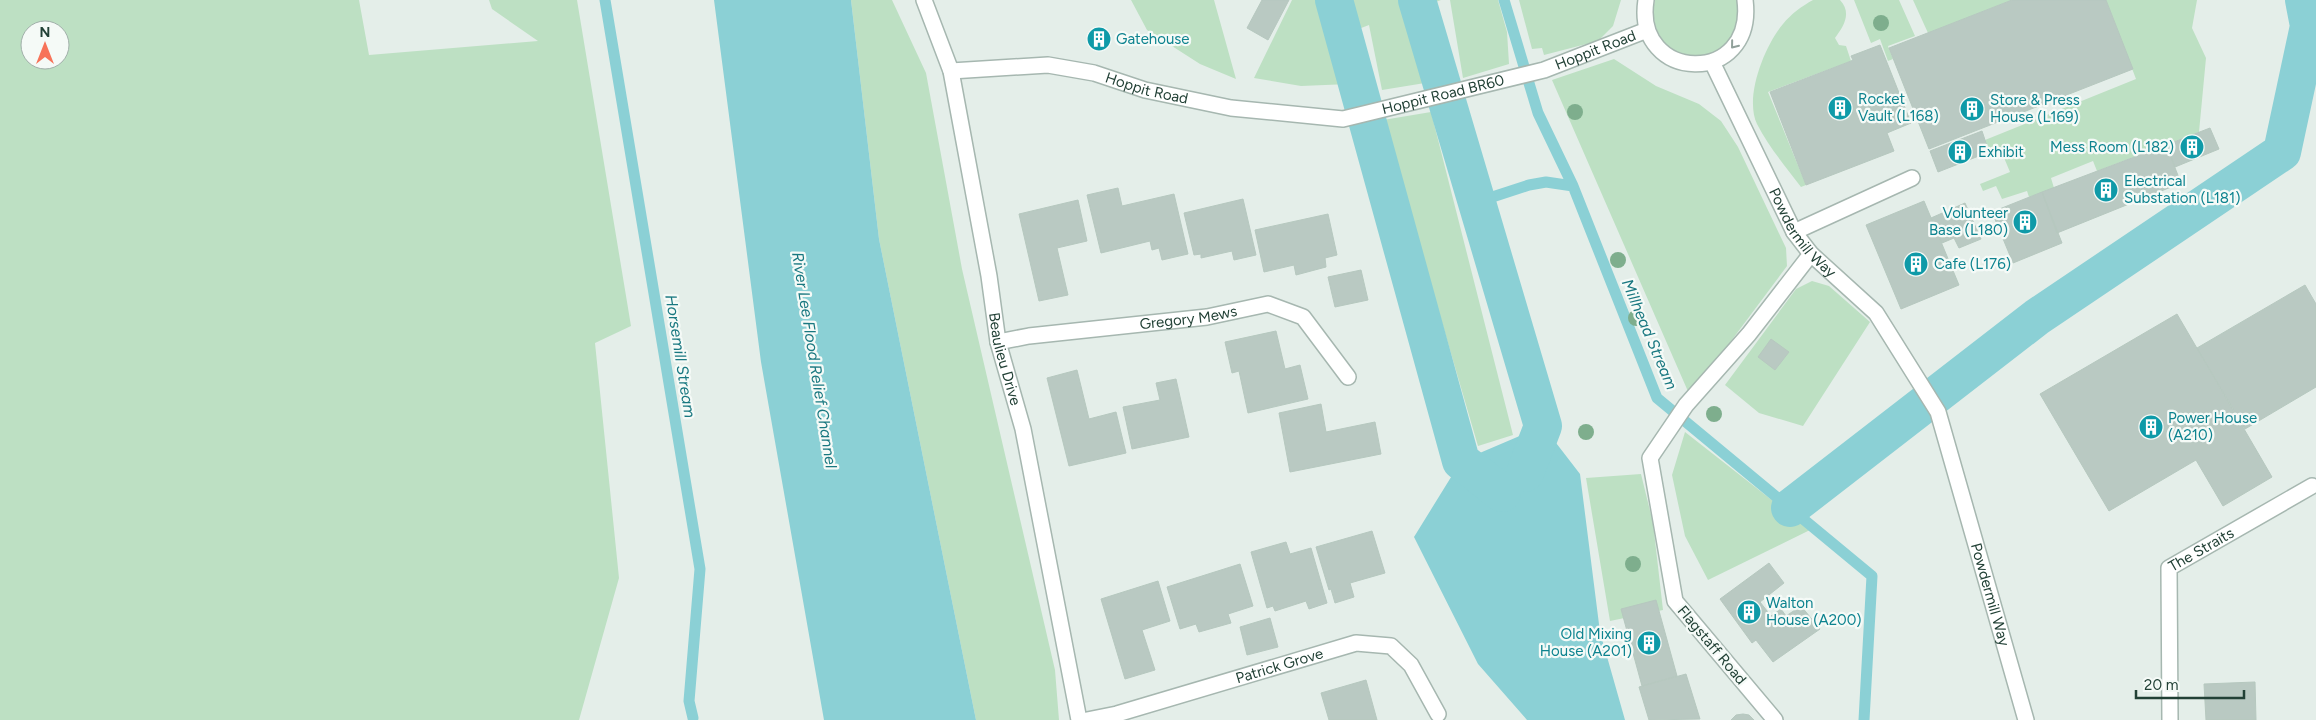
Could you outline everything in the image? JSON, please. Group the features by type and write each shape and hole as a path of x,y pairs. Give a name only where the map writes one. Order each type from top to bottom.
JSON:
{"street":[{"name":"Beaulieu Drive","path":"924,0 951,71 989,276 998,342 1023,429 1079,720"},
{"path":"1646,0 1644,14 1647,30 1660,50 1680,62 1696,65 1712,62 1726,55 1740,37 1747,15 1745,0"},
{"name":"Hoppit Road","path":"1544,70 1647,30"},
{"name":"Powdermill Way","path":"1712,62 1794,232 1811,254 1876,313 1938,412 2026,720"},
{"name":"Hoppit Road","path":"951,71 1048,65 1094,73 1145,90 1231,108 1343,119"},
{"name":"Hoppit Road BR60","path":"1343,119 1544,70"},
{"path":"1794,232 1912,178"},
{"name":"Flagstaff Road","path":"1775,720 1675,601 1650,458 1686,405 1749,334 1811,254"},
{"name":"Gregory Mews","path":"998,342 1029,336 1207,318 1268,304 1304,317 1348,377"},
{"name":"The Straits","path":"2170,720 2169,568 2312,486"},
{"name":"Patrick Grove","path":"1087,720 1117,714 1356,643 1391,646 1411,665 1438,714"}],"green space":[{"path":"0,0 359,0 369,55 538,41 492,9 489,0 577,0 631,326 595,343 619,578 579,720 0,720"},
{"path":"851,0 892,0 926,73 962,269 1055,670 1059,720 976,720 879,239"},
{"path":"1131,0 1214,0 1236,79 1200,64 1147,30"},
{"path":"1292,0 1441,0 1408,12 1425,83 1382,90 1369,25 1335,38 1349,84 1301,86 1254,78"},
{"path":"1450,0 1498,0 1507,32 1509,64 1463,78"},
{"path":"1519,0 1621,0 1613,26 1598,41 1544,55 1542,48 1532,49"},
{"path":"1655,0 1738,0 1739,24 1722,50 1709,57 1696,59 1684,56 1672,50 1663,41 1657,29 1654,15"},
{"path":"1813,0 1840,0 1844,5 1846,10 1845,19 1835,38 1839,45 1846,46 1851,61 1768,92 1806,185 1801,187 1761,132 1754,113 1753,100 1758,72 1776,33 1786,20"},
{"path":"1854,0 1899,0 1915,36 1888,46 1893,59 1888,61 1880,39 1871,43"},
{"path":"1913,0 2012,0 1928,33"},
{"path":"2106,0 2197,0 2192,28 2206,58 2199,132 2097,171 2093,161 2051,178 2054,188 2029,197 2027,191 2002,199 1996,186 1983,191 1980,184 2010,172 2002,153 1991,156 1985,140 2136,79"},
{"path":"1614,59 1656,86 1699,104 1721,121 1738,147 1786,248 1787,266 1690,396 1552,80"},
{"path":"1431,112 1513,435 1478,446 1383,120"},
{"path":"1812,281 1829,286 1870,322 1803,426 1759,413 1725,385 1796,289"},
{"path":"1685,432 1810,530 1708,580 1685,536 1672,475"},
{"path":"1641,474 1653,523 1663,610 1610,621 1586,478"}],"water":[{"name":"River Lee Flood Relief Channel","path":"714,0 851,0 879,239 976,720 824,720 761,362"},
{"path":"1543,426 1580,474 1600,632 1625,720 1527,720 1478,664 1414,537 1461,461"}],"building":[{"path":"1262,0 1289,0 1268,40 1247,28"},
{"name":"Store & Press House (L169)","path":"2012,0 2106,0 2133,69 1929,149 1889,48"},
{"name":"Gatehouse","path":"1094,30 1109,37 1104,48 1090,41"},
{"name":"Rocket Vault (L168)","path":"1880,45 1911,123 1887,133 1894,151 1806,185 1770,92 1851,61 1853,60 1851,56"},
{"name":"Mess Room (L182)","path":"2210,128 2219,149 2175,167 2166,145"},
{"name":"Exhibit","path":"1982,131 1989,152 1938,172 1930,151"},
{"name":"Electrical Substation (L181)","path":"2166,145 2181,183 2057,233 2042,192"},
{"path":"1118,188 1122,206 1174,194 1188,254 1162,260 1159,248 1152,250 1150,241 1101,253 1087,195"},
{"name":"Volunteer Base (L180)","path":"2042,192 2062,243 2013,263 1992,212"},
{"path":"1243,199 1256,255 1234,260 1232,251 1201,258 1201,254 1194,255 1184,213"},
{"path":"1078,200 1087,241 1057,248 1068,295 1039,301 1019,214"},
{"name":"Cafe (L176)","path":"1924,201 1959,285 1901,309 1866,225"},
{"path":"1965,203 1981,239 1959,248 1954,238 1942,243 1931,218"},
{"path":"1328,214 1337,255 1325,258 1326,267 1296,275 1294,265 1264,272 1255,230"},
{"path":"1361,270 1368,300 1335,307 1328,277"},
{"path":"2305,285 2316,304 2316,387 2245,429 2197,348"},
{"name":"Power House (A210)","path":"2177,314 2272,477 2223,506 2196,460 2109,511 2040,394"},
{"path":"1276,331 1285,369 1300,365 1308,399 1248,413 1239,371 1232,373 1225,342"},
{"path":"1771,339 1789,352 1775,370 1758,357"},
{"path":"1077,370 1089,419 1116,412 1126,453 1069,466 1047,378"},
{"path":"1176,379 1189,437 1132,449 1123,407 1160,400 1156,383"},
{"path":"1321,404 1326,432 1375,422 1381,454 1290,472 1279,413"},
{"path":"1372,531 1385,573 1350,583 1354,597 1335,603 1331,589 1329,590 1316,547"},
{"path":"1286,542 1290,554 1311,548 1327,603 1309,609 1306,601 1275,611 1273,606 1267,608 1251,552"},
{"name":"Walton House (A200)","path":"1769,563 1784,583 1760,602 1771,616 1781,609 1786,616 1801,606 1820,629 1773,662 1756,640 1752,643 1720,599"},
{"path":"1240,564 1253,606 1228,614 1231,623 1199,632 1196,624 1180,629 1167,587"},
{"path":"1158,581 1170,621 1142,630 1155,670 1125,679 1101,599"},
{"name":"Old Mixing House (A201)","path":"1656,600 1677,676 1642,686 1621,609"},
{"path":"1270,618 1278,647 1247,655 1240,627"},
{"path":"1686,674 1700,719 1649,720 1639,687"},
{"path":"1366,680 1377,720 1329,720 1321,693"},
{"path":"2255,682 2256,720 2206,720 2204,684"},
{"path":"1736,715 1749,715 1754,720 1731,720"}],"waterway":[{"name":"Horsemill Stream","path":"605,0 700,569 689,701 693,718"},
{"path":"1334,0 1461,461 1502,493"},
{"path":"1417,0 1543,426 1525,473"},
{"name":"Millhead Stream","path":"1504,0 1538,113 1573,186 1657,398 1872,576 1864,720"},
{"path":"1790,508 2037,317 2282,152 2309,26 2304,0"},
{"path":"1477,202 1529,185 1546,182 1573,186"}],"place":[{"name":"Gatehouse","path":"1099,39"},
{"name":"Rocket Vault (L168)","path":"1840,108"},
{"name":"Store & Press House (L169)","path":"1972,109"},
{"name":"Mess Room (L182)","path":"2192,147"},
{"name":"Exhibit","path":"1960,152"},
{"name":"Electrical Substation (L181)","path":"2106,190"},
{"name":"Volunteer Base (L180)","path":"2025,222"},
{"name":"Cafe (L176)","path":"1916,264"},
{"name":"Power House (A210)","path":"2151,427"},
{"name":"Walton House (A200)","path":"1749,612"},
{"name":"Old Mixing House (A201)","path":"1649,643"}]}
